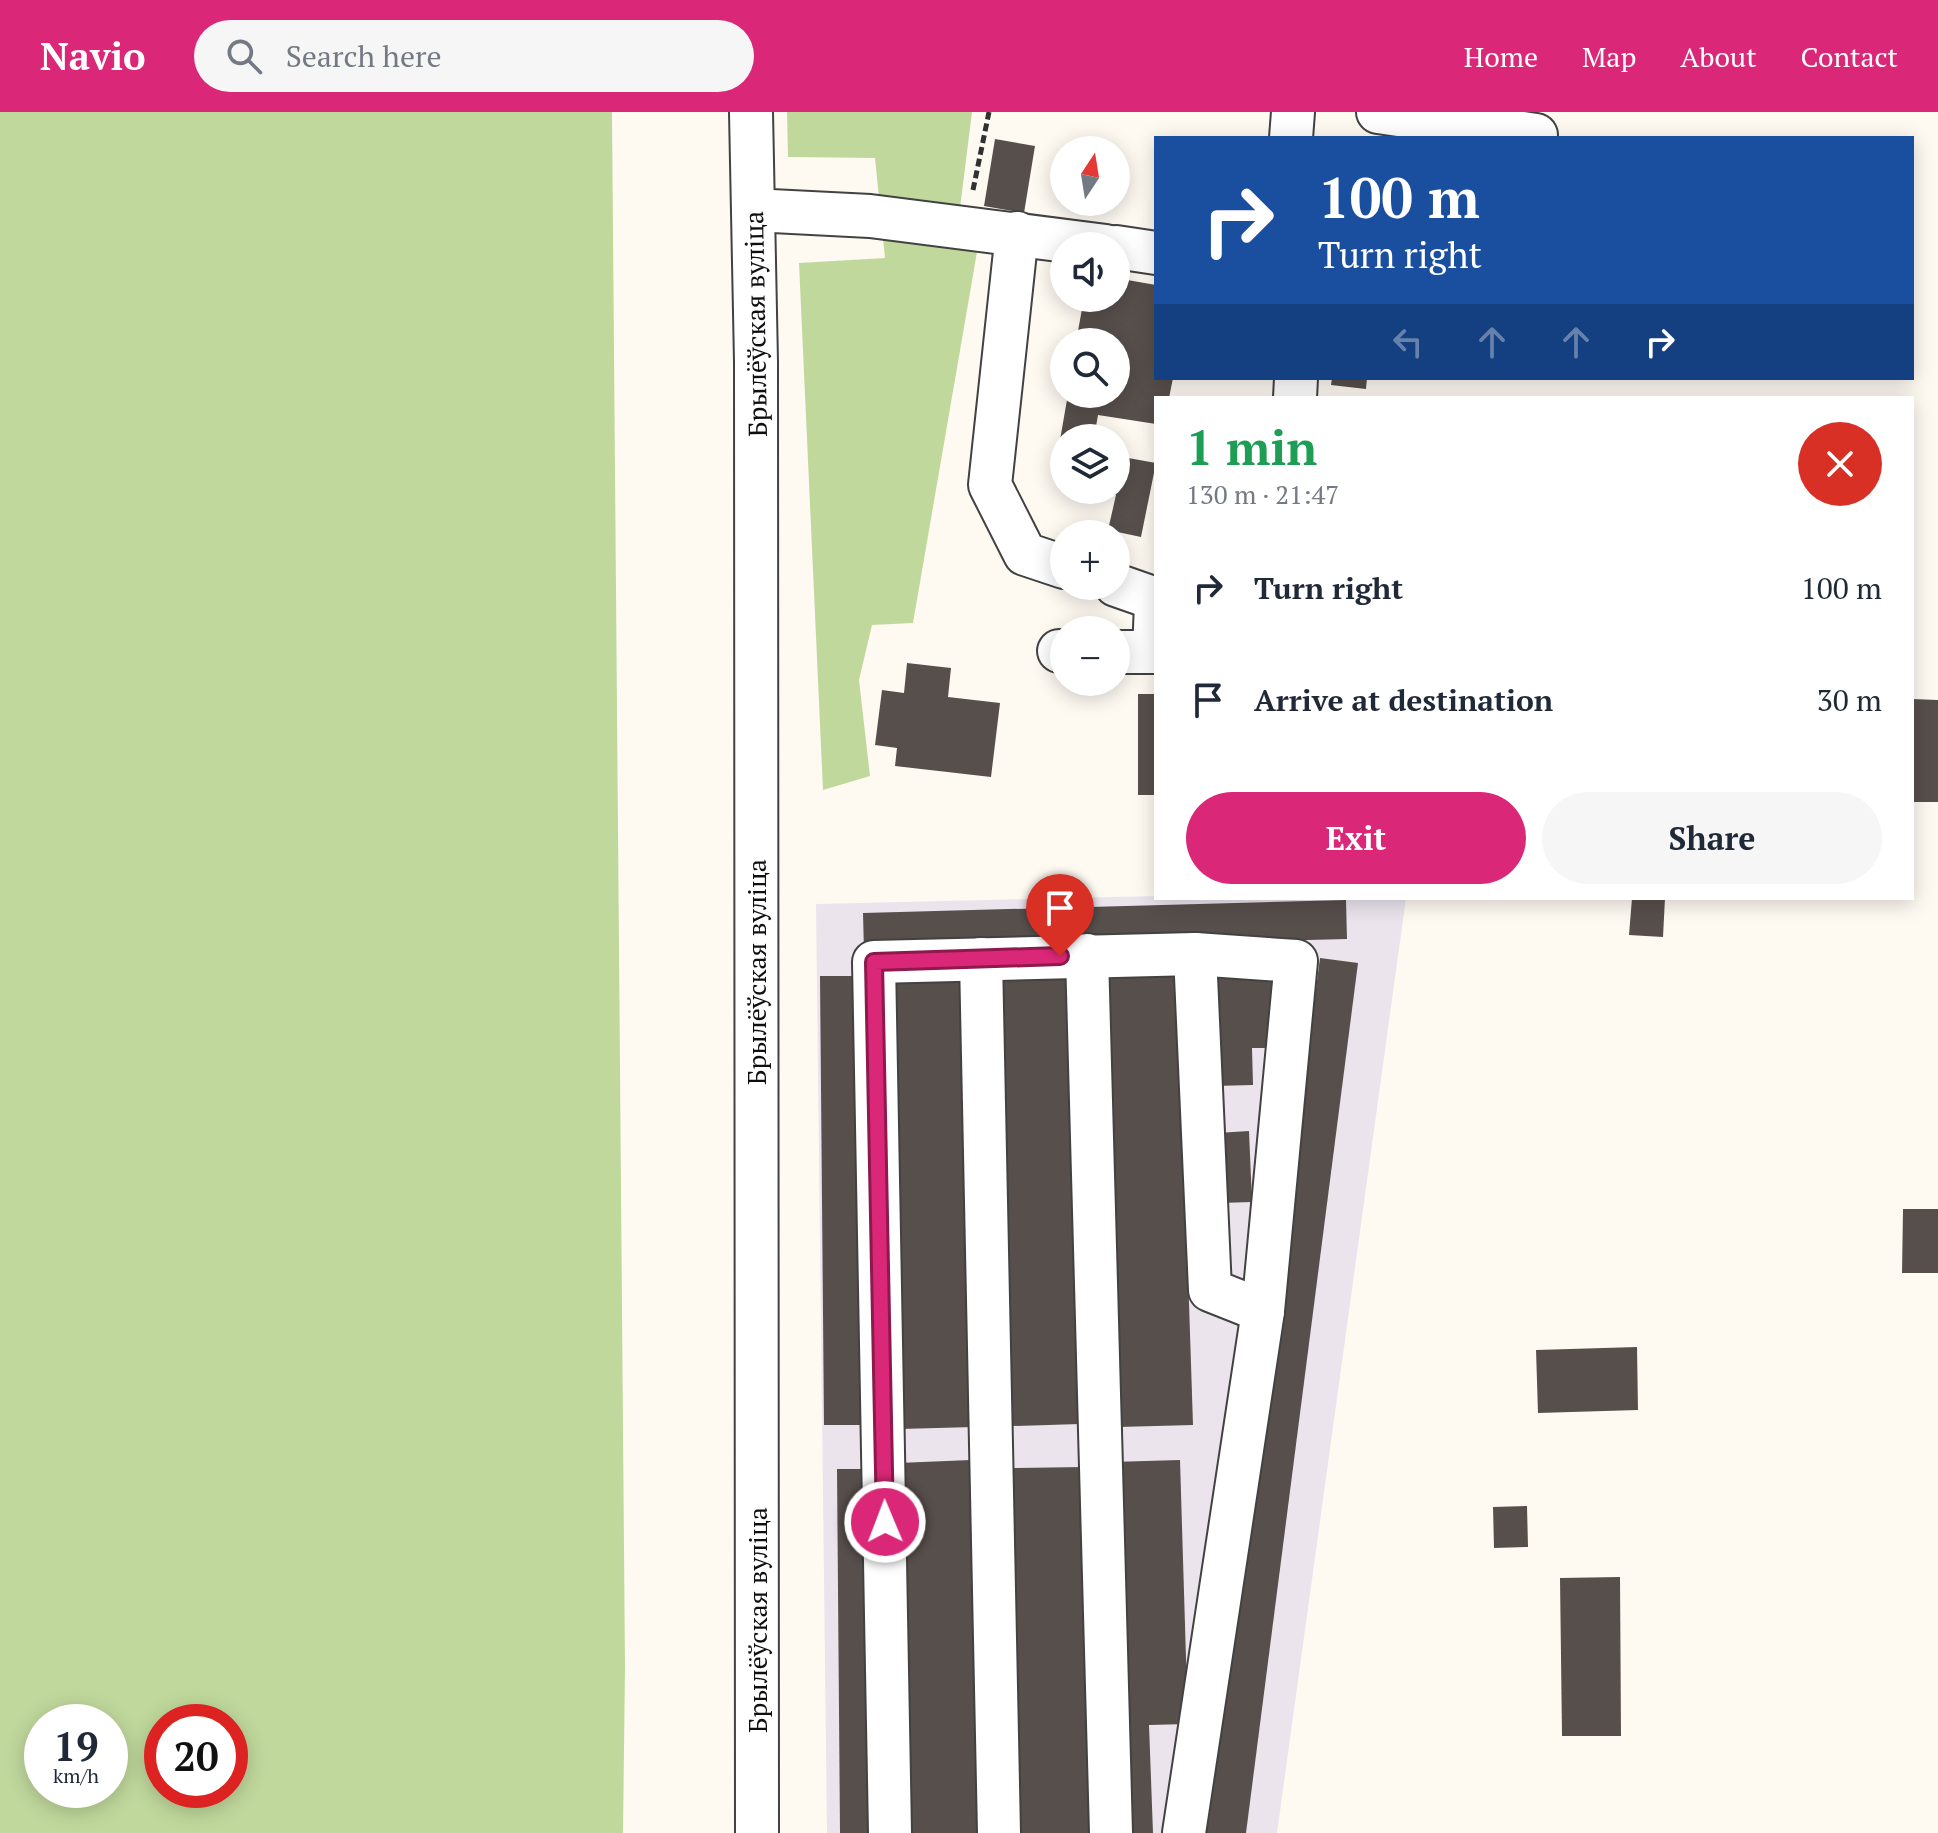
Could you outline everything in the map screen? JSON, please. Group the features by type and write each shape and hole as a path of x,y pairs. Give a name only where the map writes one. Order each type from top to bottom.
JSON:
{"street":[{"name":"Брылёўская вуліца","path":"751,112 754,210 757,1833"},
{"path":"1291,136 1293,112"},
{"path":"1378,112 1536,135"},
{"path":"754,210 870,216 1050,238"},
{"path":"1017,233 990,485 1025,554 1050,562"},
{"path":"1130,249 1154,253"},
{"path":"1130,591 1154,600"},
{"path":"1142,652 1154,608"},
{"path":"1195,954 1210,1290 1263,1311"},
{"path":"890,1833 874,962 1195,954 1296,961 1263,1311 1184,1833"},
{"path":"1087,955 1111,1833"},
{"path":"981,959 999,1833"}],"path":[{"path":"966,227 989,112"}],"shaded area":[{"path":"1154,896 1154,900 1406,900 1277,1833 827,1833 816,904"}],"green space":[{"path":"0,112 612,112 625,1667 623,1833 0,1833"},
{"path":"787,112 972,112 955,248 977,252 913,623 872,625 859,680 870,776 823,790 799,263 885,258 875,158 788,157"}],"building":[{"path":"995,139 1035,146 1024,213 984,206"},
{"path":"1130,280 1154,285 1154,380 1173,380 1169,396 1154,396 1154,424 1098,415 1096,424 1063,424 1066,408 1130,408 1130,328 1079,328 1081,312 1130,312"},
{"path":"1332,380 1367,380 1366,389 1331,385"},
{"path":"1130,458 1154,463 1141,537 1130,535 1130,520 1110,520 1114,504 1130,504"},
{"path":"907,663 951,668 948,697 1000,703 991,777 895,766 897,748 875,745 882,690 904,693"},
{"path":"1138,694 1154,694 1154,795 1138,795"},
{"path":"1914,699 1938,700 1938,802 1914,802"},
{"path":"1346,900 1347,939 864,952 863,913"},
{"path":"1632,900 1665,900 1663,937 1629,935"},
{"path":"1320,958 1358,963 1246,1833 1206,1833"},
{"path":"1065,961 1080,1424 1013,1426 999,963"},
{"path":"1178,967 1193,1425 1118,1427 1104,969"},
{"path":"1272,973 1275,1048 1252,1048 1253,1085 1214,1086 1210,975"},
{"path":"820,976 864,976 867,1425 824,1425"},
{"path":"960,980 974,1427 900,1429 887,982"},
{"path":"1249,1131 1252,1202 1220,1203 1217,1133"},
{"path":"1903,1209 1938,1209 1938,1273 1902,1273"},
{"path":"1637,1347 1638,1410 1538,1413 1536,1350"},
{"path":"971,1460 983,1833 910,1833 898,1463"},
{"path":"1180,1460 1188,1724 1149,1725 1153,1833 1123,1833 1111,1462"},
{"path":"1084,1467 1091,1833 1019,1833 1013,1468"},
{"path":"837,1469 872,1469 875,1833 840,1833"},
{"path":"1527,1506 1528,1547 1494,1548 1493,1507"},
{"path":"1620,1577 1621,1736 1562,1736 1560,1578"}],"route":[{"path":"885,1522 874,962 1060,956"}]}
